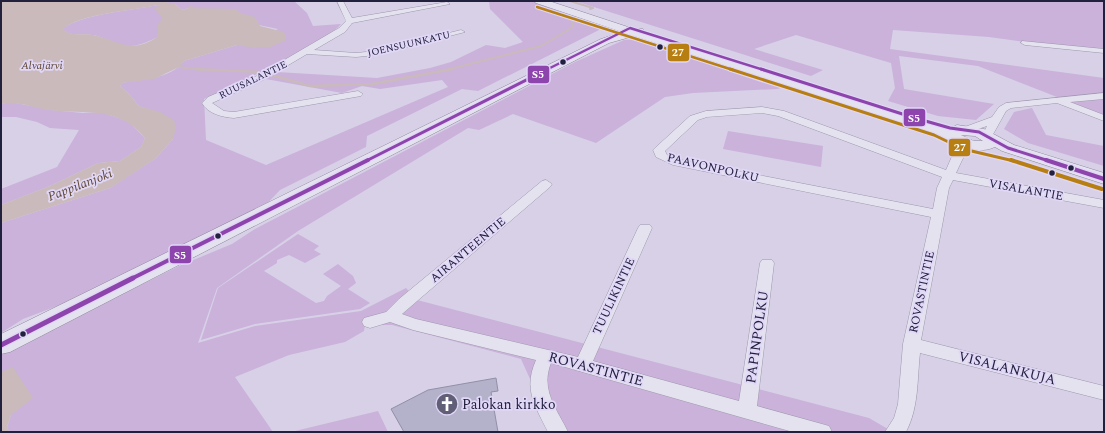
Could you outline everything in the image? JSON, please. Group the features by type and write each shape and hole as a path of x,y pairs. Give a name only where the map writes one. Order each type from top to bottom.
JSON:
{"main road":[{"path":"539,1 627,32 936,129 959,133 965,143 984,141 1104,179"},
{"path":"1,345 627,32"},
{"path":"984,141 1104,183"}],"street":[{"path":"340,1 350,21 447,4"},
{"path":"417,1 422,8"},
{"name":"RUUSALANTIE","path":"350,21 342,30 308,52 260,78 207,102 208,105 222,114 234,115 358,94"},
{"name":"JOENSUUNKATU","path":"308,52 356,55 376,53 461,32"},
{"path":"1025,43 1104,52"},
{"path":"959,154 968,147 984,141 994,120 1002,109 1009,105 1104,96"},
{"path":"1059,101 1104,118"},
{"name":"PAAVONPOLKU","path":"938,214 673,162 662,157 659,150 694,118 706,114 762,110 780,113 949,175"},
{"path":"959,154 959,133 994,120"},
{"name":"ROVASTINTIE","path":"895,432 901,426 907,406 911,344 943,188 959,154"},
{"name":"VISALANTIE","path":"949,175 1104,204"},
{"name":"AIRANTEENTIE","path":"391,316 404,303 546,184"},
{"name":"TUULIKINTIE","path":"583,365 645,228"},
{"name":"PAPINPOLKU","path":"747,411 767,263"},
{"path":"370,322 391,316"},
{"name":"ROVASTINTIE","path":"391,316 413,324 583,365 822,432"},
{"name":"VISALANKUJA","path":"911,344 1104,393"},
{"path":"546,356 538,375 537,383 539,392 558,432"}],"shaded area":[{"path":"172,1 294,1 307,13 313,26 341,24 328,35 286,59 246,80 204,99 206,140 266,165 448,87 442,80 380,89 362,86 342,93 266,79 277,72 377,78 430,68 451,62 486,45 505,48 523,42 490,9 489,1 532,1 599,27 599,30 478,91 462,89 367,136 366,147 280,190 261,210 65,303 23,319 1,333 1,223 110,188 156,158 173,139 148,109 139,106 120,86 122,83 164,75 171,72 184,61 237,45 248,45 278,29 189,10 189,8 182,10 175,4 163,4"},
{"path":"575,1 1104,1 1104,53 989,37 893,30 890,49 1104,78 1104,116 978,66 899,56 904,89 994,104 976,120 938,116 888,101 895,88 891,63 796,35 754,49 823,70 811,76"},
{"path":"158,5 161,6 164,33 142,44 124,46 99,36 72,34 62,29 83,19 95,16"},
{"path":"637,39 785,87 777,89 693,93 665,97 596,143 513,114 479,130 468,128 298,231 217,288 198,343 255,326 361,311 406,288 417,300 869,418 893,432 554,432 521,359 392,325 365,325 364,331 345,342 289,355 235,377 273,432 9,432 7,427 11,415 1,372 1,354 179,266 232,244 255,229 575,62 624,40"},
{"path":"11,102 51,110 83,113 100,112 128,121 145,138 141,147 120,161 98,163 50,186 1,205 1,189 57,167 79,130 50,128 37,122 16,117 1,117 1,104"},
{"path":"1032,108 1046,135 1104,146 1104,166 1028,143 1004,129 1014,112"},
{"path":"728,131 823,146 821,167 723,149"},
{"path":"298,234 319,246 314,250 321,254 305,263 289,255 277,260 277,263 264,271 316,303 324,301 327,296 341,286 323,274 338,264 353,276 356,283 348,289 370,303 360,309 255,324 201,340 218,288"},
{"path":"378,411 388,432 291,432"}],"water":[{"name":"Alvajärvi","path":"1,1 172,1 164,4 175,4 182,10 189,8 189,6 192,5 193,8 236,9 240,13 255,17 260,26 284,32 286,37 285,41 270,47 254,48 237,45 184,61 179,67 154,79 122,83 120,86 139,106 160,112 174,120 176,128 173,139 156,158 110,188 1,223 1,205 50,186 98,163 120,161 141,147 145,138 124,120 113,116 89,112 49,110 13,103 1,104","holes":["158,5 160,6 154,8 162,17 158,24 157,37 140,45 125,45 93,35 69,33 63,29 82,19 108,13"]},
{"path":"13,367 33,398 11,415 7,427 9,432 1,432 1,372"}],"building":[{"name":"Palokan kirkko","path":"496,378 498,391 491,392 498,432 404,432 391,409 428,390"}],"waterway":[{"path":"570,1 593,8 590,9"},
{"path":"446,70 541,46 573,27 572,18 576,16"},
{"path":"179,67 202,70"},
{"path":"195,69 259,72"},
{"path":"272,75 310,86 372,84 452,69"}],"transit line":[{"name":"27","path":"537,7 934,135 963,149 1001,157 1102,189"},
{"name":"S5","path":"1,345 630,28 915,118 950,128 979,132 1008,148 1104,179"}],"place":[{"name":"Palokan kirkko","path":"447,404"}],"water label":[{"name":"Pappilanjoki","path":"80,185"}]}
